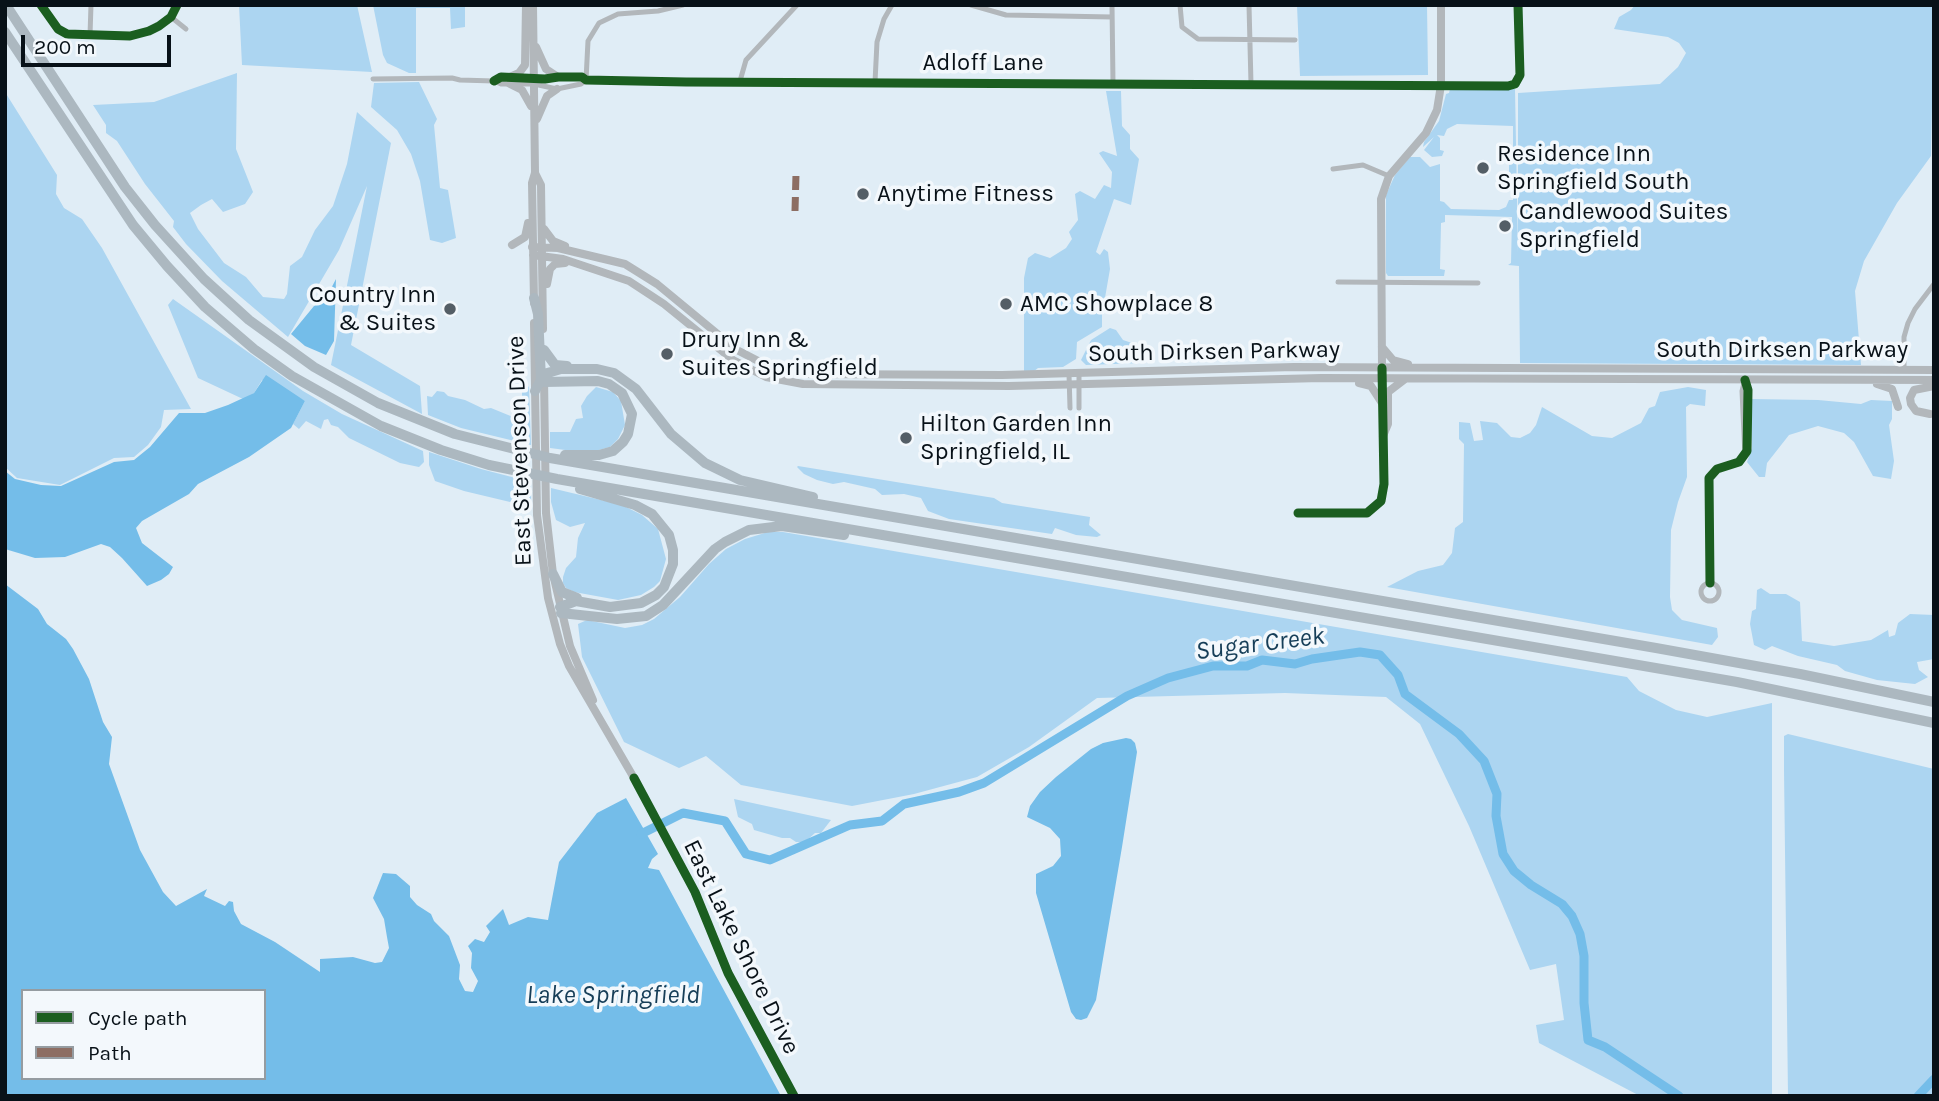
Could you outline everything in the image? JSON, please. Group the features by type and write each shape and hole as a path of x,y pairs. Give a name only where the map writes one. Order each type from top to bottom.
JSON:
{"highway":[{"path":"6,5 133,197 187,261 226,299 291,351 338,381 377,402 462,436 550,458 1656,648 1934,702"},
{"path":"5,32 133,225 167,266 218,318 292,376 343,407 408,437 465,459 557,479 1737,682 1934,723"},
{"path":"534,298 538,314 543,378"},
{"path":"544,350 555,365 610,368 624,375 680,443 716,469 740,480 766,487 895,517"},
{"path":"535,391 543,378 561,369 604,370 620,376 636,389"},
{"path":"462,436 579,456 604,454 623,442 630,430 632,414 626,398 619,390 598,381 543,378"},
{"path":"489,465 508,474 620,500 645,510 659,521 669,535 673,550 670,576 660,591 646,601 619,607 576,601 557,610"},
{"path":"557,610 617,620 646,616 663,605 724,541 749,530 764,527 782,526 927,543"},
{"path":"553,574 559,589 565,594 619,607"}],"main road":[{"path":"526,5 526,65 510,80 526,94 534,110"},
{"name":"East Stevenson Drive","path":"533,5 535,173 532,183 544,350 540,435 543,570 599,716 634,778"},
{"path":"1382,368 1380,205 1389,176 1431,125 1440,100 1441,5"},
{"path":"533,38 545,68 558,76"},
{"path":"535,125 547,96 557,89"},
{"name":"East Stevenson Drive","path":"535,173 541,185 542,223 534,298 535,391 540,435"},
{"path":"513,245 526,237 527,189 532,183"},
{"path":"542,223 544,231 553,242 603,255 614,261"},
{"name":"South Dirksen Parkway","path":"537,251 558,248 614,261 642,273 750,358 772,368 800,374 1074,374 1237,368 1934,370"},
{"name":"South Dirksen Parkway","path":"537,251 612,274 637,285 733,360 766,377 823,385 1074,385 1321,378 1903,380 1934,383"},
{"path":"543,328 548,318 548,273 555,264 569,263"},
{"path":"1360,368 1369,364 1377,355 1377,333 1381,321"},
{"path":"709,328 726,332"},
{"path":"1382,346 1397,362 1432,364 1448,368"},
{"path":"1321,378 1367,384 1382,403"},
{"path":"1383,436 1388,424 1388,392 1405,379"},
{"path":"1801,380 1817,384 1886,386 1894,392 1898,407"},
{"path":"1930,414 1916,411 1910,398 1914,390 1934,383"},
{"name":"East Stevenson Drive","path":"541,494 557,610"}],"street":[{"path":"41,5 63,33 90,36 139,35 171,17 177,5"},
{"path":"90,36 91,5"},
{"path":"586,80 588,41 599,23 618,14 658,11 683,5"},
{"path":"740,81 746,60 797,5"},
{"path":"875,82 877,41 892,5"},
{"path":"971,5 1006,15 1112,16"},
{"path":"1111,5 1113,83"},
{"path":"1180,5 1181,23 1187,33 1202,40 1295,40"},
{"path":"1249,5 1251,84"},
{"name":"Adloff Lane","path":"373,79 452,78 494,81 501,77 534,81 558,76 582,77 586,80 1508,86 1515,84 1520,73 1518,5"},
{"path":"171,17 186,29"},
{"path":"1181,39 1187,33"},
{"name":"Adloff Lane","path":"534,81 557,89 581,84 586,80"},
{"path":"1333,169 1363,165 1389,176"},
{"path":"1339,282 1478,283"},
{"path":"1903,380 1904,337 1908,323 1934,284"},
{"path":"1298,513 1367,513 1376,508 1383,498 1382,368"},
{"path":"1501,368 1501,379"},
{"path":"1666,369 1666,379"},
{"path":"1710,583 1709,478 1717,468 1739,462 1745,456 1749,445 1745,369"},
{"path":"1070,408 1074,374"},
{"path":"1074,385 1079,408"},
{"name":"East Lake Shore Drive","path":"634,778 700,903 728,973 794,1096"}],"shaded area":[{"path":"239,5 357,5 372,72 242,65"},
{"path":"373,5 465,5 465,27 451,29 450,8 416,8 416,73 409,73 387,63"},
{"path":"1297,5 1427,5 1428,75 1300,76"},
{"path":"1635,5 1934,5 1931,156 1897,203 1864,261 1855,291 1861,365 1520,363 1519,266 1508,265 1511,263 1512,217 1445,215 1445,222 1441,223 1440,269 1445,270 1444,276 1388,276 1386,273 1386,195 1395,175 1410,157 1420,157 1430,167 1440,164 1440,201 1451,209 1499,210 1506,207 1509,200 1513,200 1513,176 1509,175 1509,165 1513,164 1513,126 1457,124 1447,129 1444,136 1437,135 1440,138 1440,150 1444,151 1442,156 1432,157 1424,150 1434,137 1423,147 1439,121 1446,94 1450,89 1515,89 1518,253 1518,93 1660,84 1678,67 1686,53 1679,43 1668,37 1614,29 1619,17"},
{"path":"237,73 236,149 253,192 245,204 223,212 212,199 201,205 190,213 198,229 224,263 246,277 263,297 284,299 290,266 302,257 315,230 333,206 347,164 357,112 391,143 351,345 420,386 422,414 331,365 367,186 339,250 288,337 222,281 186,244 173,227 174,221 145,184 117,141 106,133 106,125 93,105 154,102"},
{"path":"419,82 437,119 434,125 440,188 448,190 456,238 442,243 430,240 420,181 411,154 397,130 371,107 374,83"},
{"path":"1106,91 1121,91 1122,126 1130,135 1130,149 1139,159 1131,205 1114,199 1096,252 1100,255 1104,249 1108,252 1110,269 1102,327 1077,342 1076,359 1063,367 1038,368 1033,372 1024,372 1024,278 1028,258 1035,253 1050,258 1066,248 1072,239 1069,232 1078,220 1075,194 1080,191 1095,199 1104,185 1111,188 1112,172 1099,153 1103,151 1117,156"},
{"path":"5,92 57,175 56,194 64,208 82,219 102,248 191,409 164,410 161,427 148,445 134,457 114,458 60,485 17,478 5,467"},
{"path":"173,299 303,391 342,414 423,451 424,462 419,467 400,463 349,438 338,427 331,425 328,419 324,420 321,429 306,421 299,429 293,424 305,401 262,380 254,393 243,399 198,378 168,305"},
{"path":"1110,328 1116,330 1123,340 1135,344 1141,363 1086,365 1081,360 1091,340"},
{"path":"525,384 529,387 531,445 461,428 428,415 427,396 432,397 437,391 484,409 491,408 522,418 522,387"},
{"path":"596,387 613,392 621,401 625,425 618,439 610,447 595,451 550,448 550,432 570,432 576,419 583,418 581,406"},
{"path":"1688,387 1706,390 1705,406 1690,404 1686,407 1687,477 1671,530 1670,597 1672,610 1682,620 1717,628 1718,637 1712,645 1387,587 1418,571 1443,565 1452,553 1455,528 1463,522 1464,444 1459,439 1459,422 1470,423 1474,441 1483,440 1480,421 1497,423 1511,437 1520,438 1530,433 1536,425 1542,407 1592,436 1612,438 1641,423 1649,408 1655,406 1660,392"},
{"path":"1751,399 1861,404 1871,400 1892,401 1892,419 1889,425 1894,461 1891,479 1873,476 1854,442 1844,433 1818,426 1789,435 1767,463 1765,477 1759,477 1747,462 1752,448"},
{"path":"429,452 531,482 531,507 435,481 429,465"},
{"path":"798,466 994,498 1002,503 1090,517 1089,525 1101,535 1076,535 1055,528 1052,534 949,519 928,511 921,498 904,494 882,495 875,489 844,482 833,484 817,480 804,474"},
{"path":"551,488 622,505 642,515 658,529 666,559 660,581 641,595 618,600 566,588 563,577 566,568 576,557 578,538 585,523 570,527 556,520 551,502"},
{"path":"768,532 783,532 1627,677 1639,691 1676,710 1707,717 1772,703 1772,1096 1640,1096 1539,1043 1536,1025 1564,1020 1556,964 1530,970 1469,826 1420,724 1386,697 1285,693 1097,698 1029,747 977,777 914,794 852,806 741,785 706,756 679,768 624,742 582,657 578,624 587,620 625,628 642,625 654,619 680,597 726,549 745,539"},
{"path":"1761,588 1770,594 1786,594 1800,602 1802,641 1834,646 1871,640 1888,630 1889,637 1895,635 1898,623 1910,614 1934,615 1934,659 1917,662 1919,670 1928,677 1915,684 1877,680 1772,646 1765,650 1754,645 1750,624 1752,611 1756,609 1757,590"},
{"path":"1788,734 1934,769 1934,1096 1788,1096 1784,736"},
{"path":"734,799 831,820 821,833 815,833 805,842 796,842 790,838 754,830 752,824 738,817"}],"water":[{"path":"336,279 334,341 326,355 305,346 291,334 314,306 325,300"},
{"path":"266,375 305,401 291,428 249,457 198,484 189,494 142,521 136,528 142,543 173,567 161,580 147,586 110,547 101,544 65,557 35,558 5,549 5,471 15,479 61,486 114,462 134,460 150,447 179,413 205,413 228,405 254,393"},
{"name":"Lake Springfield","path":"5,584 38,609 47,624 66,639 89,679 103,722 112,737 109,764 140,850 163,892 176,906 207,889 204,896 225,906 229,901 233,902 234,911 241,924 275,942 320,972 320,959 353,957 375,963 382,962 389,948 384,919 373,898 383,873 396,874 410,886 410,897 431,914 434,921 449,936 460,965 459,979 465,991 473,992 478,981 471,968 472,953 468,946 475,939 484,942 490,932 486,926 503,909 509,925 528,917 548,920 559,862 597,813 626,798 658,854 648,868 659,870 781,1096 5,1096"},
{"path":"1126,738 1135,743 1137,752 1122,847 1096,1000 1087,1018 1081,1020 1076,1019 1071,1012 1036,893 1036,874 1053,866 1061,856 1060,839 1050,828 1027,817 1030,806 1040,792 1091,749 1103,743"}],"waterway":[{"name":"Sugar Creek","path":"641,834 683,813 725,821 746,854 770,860 850,825 882,821 904,804 959,792 984,783 1127,696 1168,678 1213,666 1247,666 1262,660 1295,664 1360,652 1380,655 1398,675 1405,694 1459,734 1484,761 1497,794 1496,816 1503,854 1514,871 1562,904 1572,916 1580,934 1584,956 1584,1003 1588,1040 1605,1047 1679,1096"},
{"name":"Sugar Creek","path":"1918,1096 1934,1079"}],"marked path":[{"path":"795,211 796,174"}],"cycle path":[{"path":"41,5 58,29 67,34 130,36 159,26 171,17 177,5"},
{"path":"494,81 501,77 582,77 586,80 686,82 1508,86 1515,84 1520,75 1518,5"},
{"path":"1298,513 1367,513 1381,501 1384,484 1382,368"},
{"path":"1710,583 1709,478 1717,469 1739,462 1747,451 1748,390 1745,380"},
{"path":"634,778 695,892 728,973 794,1096"}],"place":[{"name":"Residence Inn Springfield South","path":"1483,168"},
{"name":"Anytime Fitness","path":"863,194"},
{"name":"Candlewood Suites Springfield","path":"1505,226"},
{"name":"AMC Showplace 8","path":"1006,304"},
{"name":"Country Inn & Suites","path":"450,309"},
{"name":"Drury Inn & Suites Springfield","path":"667,354"},
{"name":"Hilton Garden Inn Springfield, IL","path":"906,438"}]}
